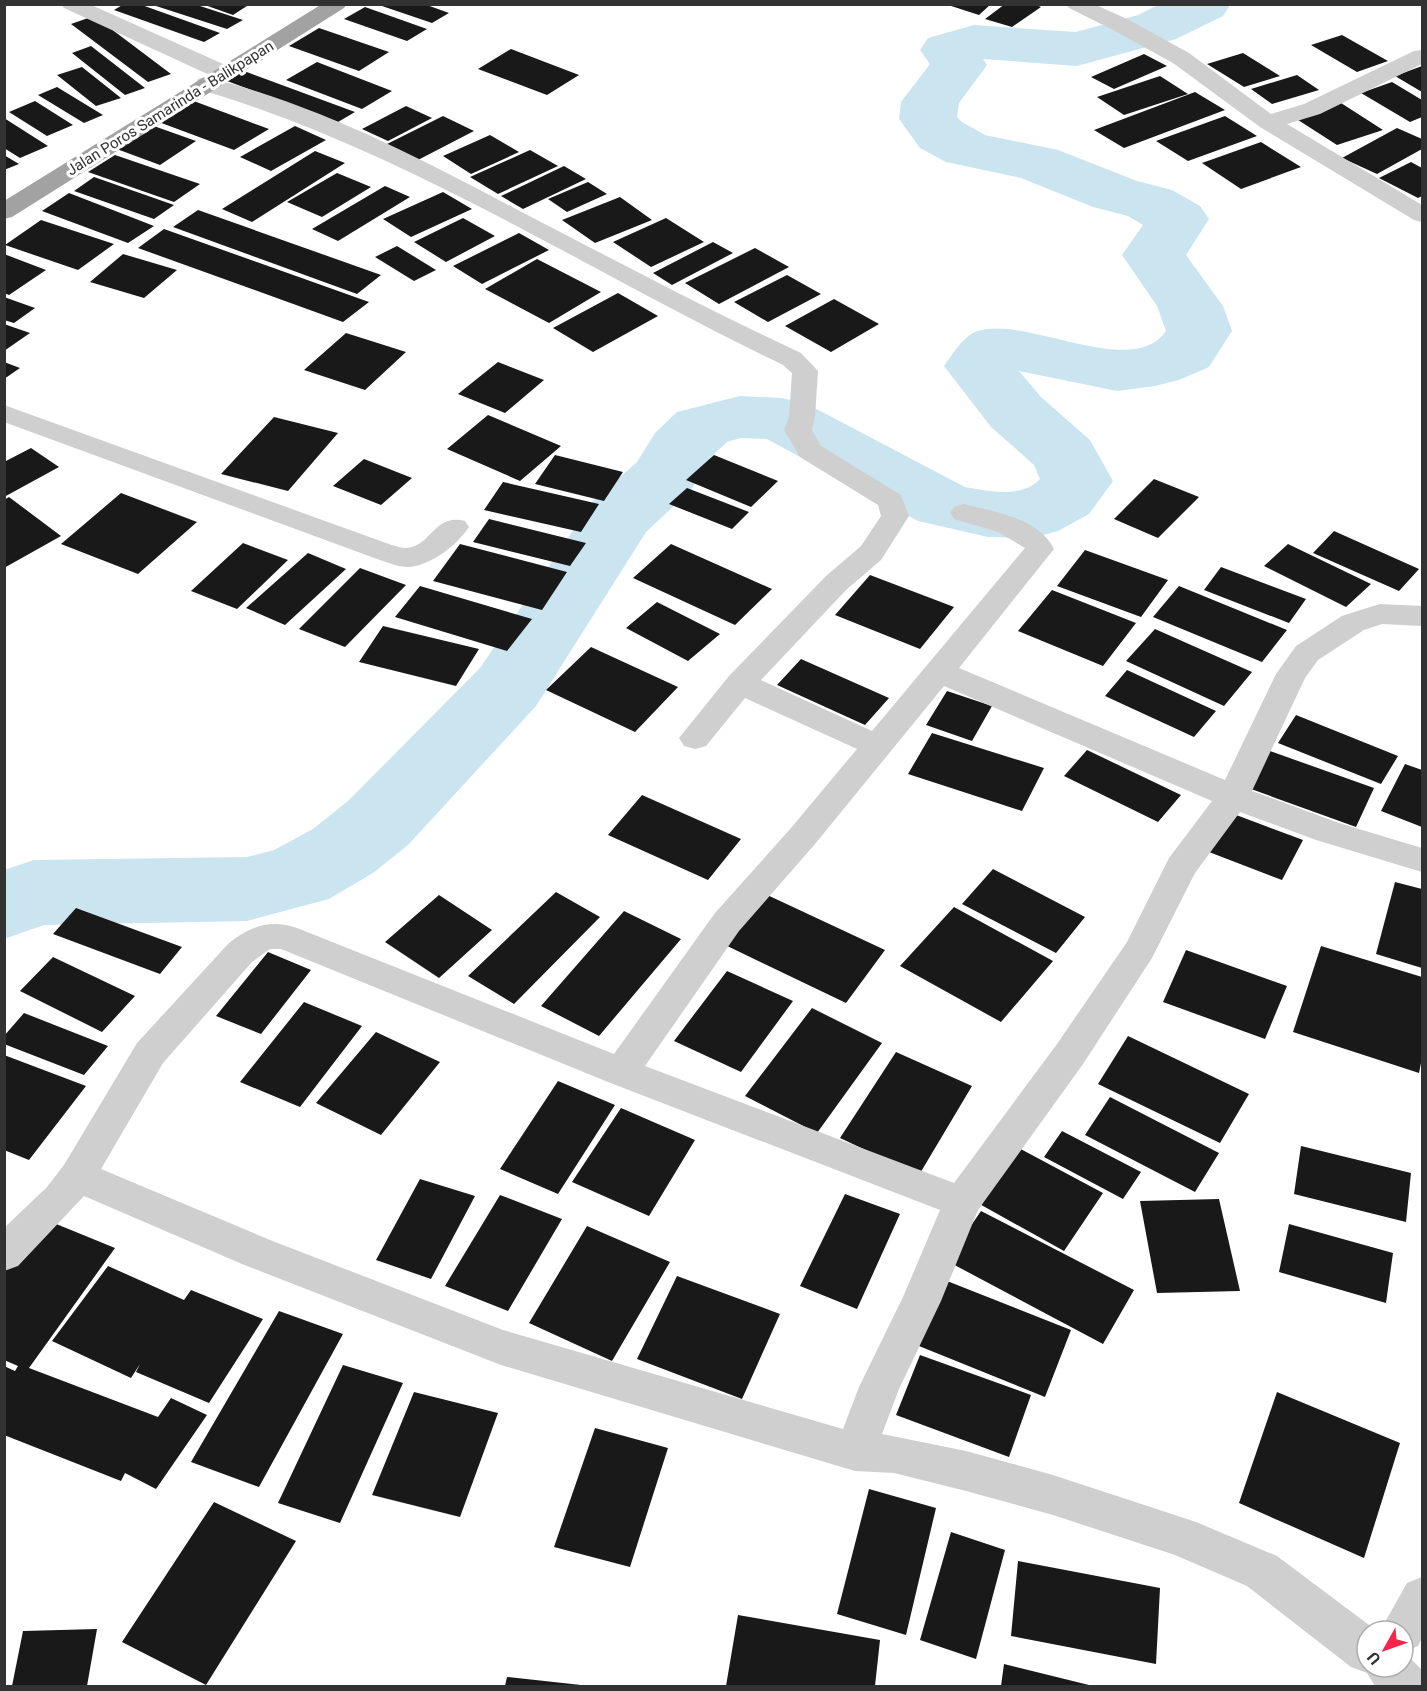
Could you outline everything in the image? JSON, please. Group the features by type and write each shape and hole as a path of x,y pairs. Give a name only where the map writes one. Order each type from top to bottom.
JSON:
{"highway":[{"name":"Jalan Poros Samarinda - Balikpapan","path":"4,212 215,78 337,4"}],"street":[{"path":"71,4 250,96 321,122 396,156 792,359 805,371 802,417 798,430 810,451 891,501 895,516 871,553 836,583 740,683 695,738"},
{"path":"1076,4 1121,24 1181,58 1268,122 1422,215"},
{"path":"1268,122 1312,109 1422,56"},
{"path":"4,412 377,550 408,558 430,549 455,527"},
{"path":"621,1072 727,922 803,836 938,671 1019,577 1040,548 1035,540 1020,531 964,513"},
{"path":"855,1452 879,1387 921,1301 962,1202 1070,1054 1134,959 1181,867 1233,797 1291,674 1307,653 1353,622 1380,614 1422,616"},
{"path":"938,671 1233,797 1328,832 1422,860"},
{"path":"740,683 878,746"},
{"path":"4,1254 52,1206 77,1176 150,1053 240,952 255,940 274,935 285,937 621,1072 962,1202"},
{"path":"77,1176 256,1252 501,1347 855,1452 894,1454 966,1471 1053,1495 1181,1536 1262,1571 1355,1641"},
{"path":"1409,1619 1422,1598"}],"building":[{"path":"124,4 139,4 220,33 204,42 114,10"},
{"path":"202,4 250,4 233,15"},
{"path":"424,4 449,13 432,23 379,5"},
{"path":"945,4 991,4 979,15"},
{"path":"1005,4 1034,4 1041,7 1012,27 985,19"},
{"path":"153,5 197,5 243,20 227,29"},
{"path":"365,7 427,29 407,41 344,19"},
{"path":"94,16 171,74 148,82 71,24"},
{"path":"319,28 389,52 359,71 289,46"},
{"path":"1342,35 1388,61 1357,72 1311,45"},
{"path":"91,46 145,88 125,95 72,53"},
{"path":"511,49 579,75 547,95 478,69"},
{"path":"1243,53 1280,76 1244,87 1207,64"},
{"path":"1144,54 1167,66 1114,89 1091,77"},
{"path":"317,62 392,91 362,109 286,80"},
{"path":"1422,66 1422,92 1395,76"},
{"path":"82,67 121,98 96,106 57,75"},
{"path":"244,71 355,112 338,122 227,81"},
{"path":"1297,75 1319,90 1272,104 1251,89"},
{"path":"1160,76 1188,94 1124,115 1097,97"},
{"path":"1392,82 1422,100 1422,117 1410,122 1361,93"},
{"path":"57,87 103,115 84,123 38,95"},
{"path":"1195,92 1225,110 1124,148 1094,130"},
{"path":"191,100 269,129 234,150 156,121"},
{"path":"35,101 73,125 47,136 9,112"},
{"path":"1341,103 1383,130 1337,145 1295,118"},
{"path":"406,106 432,118 388,141 362,129"},
{"path":"443,116 474,131 416,161 385,145"},
{"path":"1225,116 1257,136 1188,161 1156,141"},
{"path":"4,118 48,146 20,158 4,148"},
{"path":"151,125 196,141 160,165 114,148"},
{"path":"295,126 326,140 271,171 240,157"},
{"path":"1397,128 1422,139 1422,149 1377,174 1342,158"},
{"path":"490,135 519,152 471,174 443,156"},
{"path":"1261,142 1301,167 1241,189 1202,163"},
{"path":"530,150 558,166 498,194 470,177"},
{"path":"315,151 345,163 252,222 222,209"},
{"path":"4,155 19,164 4,170"},
{"path":"115,155 200,184 174,202 88,172"},
{"path":"1411,162 1422,168 1422,196 1418,198 1379,178"},
{"path":"564,166 586,179 523,209 501,196"},
{"path":"337,173 371,187 322,217 287,202"},
{"path":"94,177 174,205 154,219 74,191"},
{"path":"588,182 607,194 567,212 548,199"},
{"path":"385,186 410,197 338,241 312,229"},
{"path":"443,192 472,209 411,237 383,219"},
{"path":"69,193 154,226 128,243 42,211"},
{"path":"620,197 652,220 595,243 562,220"},
{"path":"198,210 381,275 357,294 173,227"},
{"path":"463,218 495,236 446,262 414,242"},
{"path":"666,218 704,242 651,267 613,242"},
{"path":"41,220 114,244 78,270 5,245"},
{"path":"164,229 369,302 343,322 138,248"},
{"path":"519,233 549,250 482,284 453,266"},
{"path":"713,242 733,253 672,285 653,273"},
{"path":"397,246 436,270 414,281 375,257"},
{"path":"755,248 789,267 719,304 685,283"},
{"path":"4,254 46,270 9,295 4,293"},
{"path":"123,254 177,270 144,298 90,282"},
{"path":"537,259 601,292 549,323 485,289"},
{"path":"787,275 821,294 768,322 734,302"},
{"path":"618,293 658,316 593,352 553,328"},
{"path":"4,297 35,308 14,323 4,320"},
{"path":"834,299 879,324 831,352 785,326"},
{"path":"4,324 30,333 4,351"},
{"path":"346,333 406,352 365,390 304,370"},
{"path":"4,362 20,368 4,379"},
{"path":"498,362 544,380 505,413 458,394"},
{"path":"488,415 561,446 520,481 447,449"},
{"path":"274,417 338,433 288,491 221,474"},
{"path":"31,448 59,467 4,497 4,462"},
{"path":"555,455 623,472 604,501 535,484"},
{"path":"714,455 778,481 751,507 686,480"},
{"path":"364,459 412,478 381,505 333,486"},
{"path":"1154,479 1199,497 1158,538 1114,519"},
{"path":"503,482 599,504 581,532 484,510"},
{"path":"687,488 749,512 732,529 669,504"},
{"path":"121,493 197,522 138,574 61,544"},
{"path":"9,497 61,536 4,568 4,500"},
{"path":"489,519 586,543 570,566 473,542"},
{"path":"1334,531 1419,569 1399,591 1313,553"},
{"path":"243,543 288,560 237,609 191,591"},
{"path":"460,544 567,572 542,610 433,581"},
{"path":"671,544 772,589 735,625 633,578"},
{"path":"1288,544 1371,584 1346,607 1264,566"},
{"path":"1085,550 1168,580 1141,617 1057,586"},
{"path":"308,553 346,569 285,625 246,608"},
{"path":"1221,567 1306,599 1289,623 1204,590"},
{"path":"360,568 406,585 345,647 299,629"},
{"path":"870,575 954,607 920,649 835,615"},
{"path":"420,586 532,619 507,651 395,617"},
{"path":"1179,586 1287,630 1262,662 1153,617"},
{"path":"1052,590 1136,623 1103,666 1018,631"},
{"path":"657,602 720,634 688,661 626,628"},
{"path":"383,626 479,649 456,686 359,662"},
{"path":"1155,629 1252,672 1224,706 1126,661"},
{"path":"591,647 678,687 635,732 546,690"},
{"path":"801,659 889,698 865,725 777,685"},
{"path":"1127,670 1216,711 1194,737 1105,696"},
{"path":"947,691 992,706 972,741 926,725"},
{"path":"1296,715 1398,756 1381,784 1278,743"},
{"path":"932,733 1044,768 1022,811 908,774"},
{"path":"1087,750 1181,795 1158,822 1064,776"},
{"path":"1270,751 1374,788 1356,827 1251,789"},
{"path":"1405,764 1422,770 1422,827 1381,811"},
{"path":"642,795 741,839 708,880 608,835"},
{"path":"1231,813 1303,840 1282,880 1209,852"},
{"path":"993,869 1085,917 1056,953 962,904"},
{"path":"1395,882 1422,889 1422,968 1376,954"},
{"path":"556,892 600,917 514,1004 468,976"},
{"path":"763,893 885,950 846,1003 721,943"},
{"path":"439,895 492,930 439,978 385,942"},
{"path":"954,907 1053,961 1001,1022 900,966"},
{"path":"76,908 182,947 160,974 53,934"},
{"path":"624,911 681,939 599,1036 541,1006"},
{"path":"1321,946 1422,977 1422,1058 1419,1073 1293,1032"},
{"path":"1186,950 1287,986 1265,1039 1163,1002"},
{"path":"268,952 311,970 261,1034 216,1016"},
{"path":"53,957 135,996 102,1032 20,991"},
{"path":"727,971 793,1001 741,1072 674,1041"},
{"path":"304,1002 362,1026 300,1107 240,1082"},
{"path":"812,1008 882,1043 817,1133 745,1096"},
{"path":"24,1013 108,1046 84,1075 4,1044 4,1036"},
{"path":"376,1032 440,1062 381,1135 316,1103"},
{"path":"1128,1036 1249,1094 1220,1143 1098,1084"},
{"path":"896,1052 972,1086 919,1175 840,1138"},
{"path":"4,1055 86,1086 29,1160 4,1150"},
{"path":"558,1081 615,1105 558,1194 500,1169"},
{"path":"1110,1097 1219,1153 1195,1192 1085,1135"},
{"path":"621,1108 695,1140 649,1216 572,1182"},
{"path":"1062,1131 1141,1172 1123,1199 1044,1157"},
{"path":"1015,1146 1103,1193 1064,1251 976,1202"},
{"path":"1301,1146 1411,1173 1406,1222 1294,1194"},
{"path":"420,1179 475,1196 431,1279 376,1260"},
{"path":"845,1194 900,1214 857,1309 800,1286"},
{"path":"500,1195 562,1219 508,1311 445,1286"},
{"path":"1219,1199 1240,1291 1157,1293 1140,1201"},
{"path":"981,1211 1134,1290 1103,1344 947,1261"},
{"path":"44,1219 115,1248 29,1368 158,1417 171,1398 207,1415 156,1489 125,1473 121,1481 4,1435 4,1366 15,1371 18,1366 4,1360 4,1271"},
{"path":"1289,1224 1393,1253 1386,1303 1279,1272"},
{"path":"587,1226 670,1262 612,1361 529,1323"},
{"path":"108,1266 184,1300 191,1290 263,1319 209,1403 136,1372 140,1364 131,1378 52,1341"},
{"path":"677,1276 780,1314 742,1399 637,1359"},
{"path":"942,1279 1071,1330 1045,1397 914,1344"},
{"path":"279,1311 343,1334 259,1487 191,1462"},
{"path":"920,1355 1031,1395 1009,1457 896,1415"},
{"path":"343,1365 403,1383 340,1523 278,1503"},
{"path":"414,1392 498,1413 460,1517 372,1495"},
{"path":"1277,1392 1400,1443 1364,1558 1239,1503"},
{"path":"595,1428 668,1448 630,1567 554,1547"},
{"path":"869,1489 936,1508 906,1635 837,1614"},
{"path":"214,1502 296,1541 206,1685 122,1642"},
{"path":"951,1532 1005,1550 976,1659 920,1640"},
{"path":"1018,1561 1160,1588 1156,1664 1011,1636"},
{"path":"738,1615 880,1640 875,1686 726,1686"},
{"path":"97,1629 87,1686 12,1686 23,1631"},
{"path":"1004,1664 1093,1686 1001,1686"},
{"path":"507,1677 581,1685 581,1686 505,1686"}],"waterway":[{"path":"4,906 34,893 247,889 298,876 343,851 378,823 508,687 619,517 666,474 680,448 702,427 740,417 782,419 944,505 988,514 1032,515 1063,498 1077,481 1065,455 1016,412 978,366 997,347 1117,371 1155,366 1185,353 1199,331 1190,306 1154,255 1178,219 1150,203 1115,194 1037,163 967,149 941,135 928,119 930,102 959,65 948,50 974,42 1077,49 1157,27 1204,4"}]}
